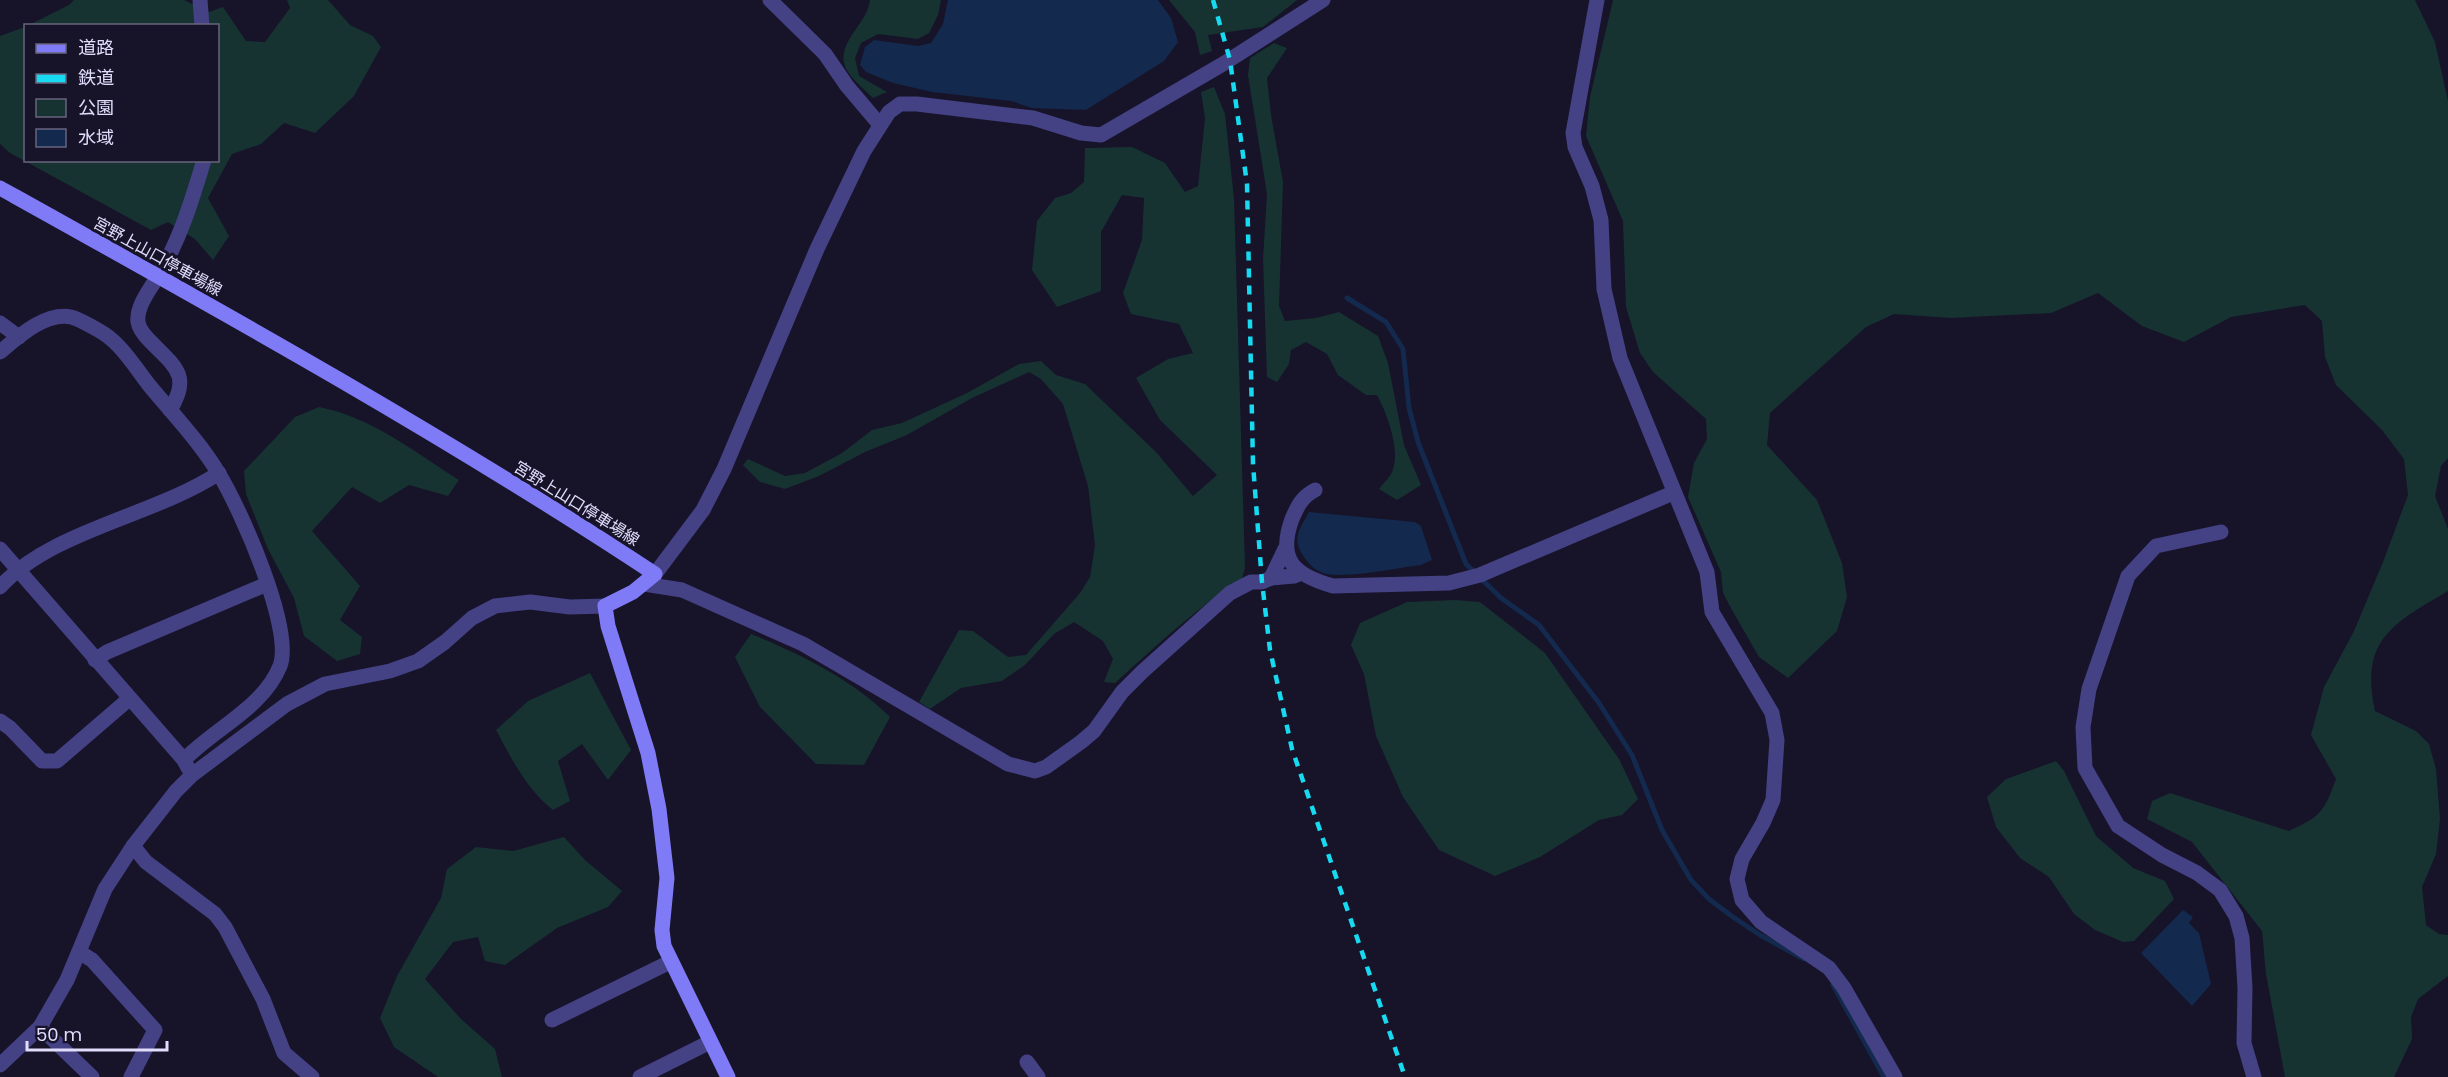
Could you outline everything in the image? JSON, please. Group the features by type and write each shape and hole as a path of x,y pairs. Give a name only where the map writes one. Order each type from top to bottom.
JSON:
{"main road":[{"name":"宮野上山口停車場線","path":"0,188 158,276 456,448 576,522 649,579"},
{"path":"649,579 633,592 605,606 608,626 648,753 659,809 667,878 662,930 664,946 728,1077"}],"street":[{"path":"200,0 202,24"},
{"path":"770,0 825,54 847,86 880,125"},
{"path":"1301,573 1294,576 1271,578 1262,582 1251,582 1230,593 1122,692 1094,731 1046,767 1035,771 1008,764 803,644 682,590 649,579 703,510 724,470 817,249 864,151 889,111 900,104 908,104 1033,118 1081,134 1101,135 1223,64 1323,0"},
{"path":"1597,0 1575,110 1574,140 1592,186 1601,219 1604,289 1620,358 1707,572 1712,612 1772,712 1777,740 1773,800 1763,823 1742,859 1737,879 1742,900 1761,922 1829,968 1844,988 1895,1077"},
{"path":"170,410 179,397 182,385 176,368 143,333 138,321 140,309 177,240 203,162"},
{"path":"0,352 47,319 71,317 111,338 219,473 251,540 267,584 283,643 281,665 261,698 201,742 184,760"},
{"path":"0,322 19,337"},
{"path":"0,587 27,562 82,535 197,487 219,473"},
{"path":"1271,578 1285,549 1287,533 1298,504 1306,495 1315,490"},
{"path":"1285,549 1292,563 1301,573 1315,581 1333,586 1449,582 1499,568 1673,493"},
{"path":"2221,532 2156,546 2128,576 2115,607 2089,689 2083,727 2085,768 2118,826 2162,855 2197,873 2220,890 2236,916 2242,938 2245,978 2244,1043 2254,1077"},
{"path":"0,549 184,760 192,776"},
{"path":"95,660 107,652 267,584"},
{"path":"0,1065 40,1027 67,980 105,889 133,846 176,791 192,776 287,704 325,684 390,671 418,661 445,642 472,618 495,606 530,602 570,607 605,606"},
{"path":"0,721 10,728 42,761 57,761 129,699"},
{"path":"133,846 146,862 215,914 225,927 263,999 284,1053 312,1077"},
{"path":"79,952 92,960 155,1030 131,1077"},
{"path":"552,1020 670,962"},
{"path":"40,1027 92,1077"},
{"path":"640,1077 710,1042"},
{"path":"1027,1062 1038,1077"}],"green space":[{"path":"74,0 184,0 209,12 223,7 246,41 265,42 290,8 287,0 328,0 350,25 373,36 381,47 354,96 315,133 284,123 261,144 232,154 208,198 229,236 213,260 195,239 168,222 151,230 26,162 219,162 219,24 31,24 69,5"},
{"path":"870,0 941,0 938,15 929,33 918,39 878,34 861,43 855,58 859,76 887,92 873,98 850,74 845,67 844,59 848,41 865,15"},
{"path":"1169,0 1297,0 1263,27 1208,35 1212,51 1200,55 1195,32"},
{"path":"1613,0 2415,0 2435,42 2448,101 2448,458 2441,466 2435,496 2448,529 2448,591 2412,613 2385,636 2372,666 2371,686 2375,711 2416,731 2429,744 2436,769 2440,819 2436,854 2422,887 2426,925 2439,934 2448,935 2448,976 2418,999 2411,1017 2412,1039 2394,1077 2285,1077 2266,974 2262,931 2192,842 2147,819 2152,801 2170,793 2289,831 2320,812 2336,779 2311,735 2324,687 2354,631 2408,495 2404,459 2382,430 2336,385 2325,357 2322,321 2305,305 2231,317 2184,342 2142,326 2098,293 2051,313 1951,318 1894,314 1866,327 1770,413 1767,445 1817,500 1842,563 1847,597 1837,631 1788,678 1759,657 1732,610 1723,593 1721,572 1688,497 1694,463 1707,439 1706,419 1653,372 1640,353 1626,307 1623,221 1586,136 1590,97"},
{"path":"24,27 24,161 0,144 0,36"},
{"path":"1274,43 1287,48 1267,78 1283,182 1279,306 1285,321 1316,318 1339,312 1378,336 1388,363 1404,445 1421,485 1397,500 1379,489 1392,472 1395,452 1385,411 1377,395 1366,395 1338,375 1327,354 1306,342 1291,350 1289,364 1277,382 1267,377 1263,259 1267,194 1248,75 1250,58"},
{"path":"1214,87 1225,114 1234,199 1245,567 1242,579 1192,615 1115,683 1104,682 1113,659 1103,641 1074,622 1054,634 1025,665 1002,681 961,688 930,709 919,702 959,630 973,631 1008,657 1026,655 1080,593 1090,577 1095,545 1088,486 1063,404 1041,379 1029,372 972,398 907,435 865,452 819,476 785,489 760,482 743,465 748,459 785,476 805,473 842,453 872,430 902,423 967,393 1019,364 1041,361 1056,375 1085,384 1156,452 1193,496 1217,475 1160,420 1136,378 1168,359 1193,353 1179,324 1131,314 1123,293 1142,240 1144,198 1122,195 1101,232 1101,291 1057,307 1032,270 1037,221 1055,198 1071,193 1084,182 1085,148 1132,147 1165,163 1185,192 1198,186 1205,118 1201,92"},
{"path":"319,407 375,427 459,480 448,496 409,485 380,503 352,487 312,531 360,586 340,620 362,637 360,654 337,661 304,636 294,598 268,549 246,494 244,471 295,417"},
{"path":"1455,600 1480,602 1545,653 1619,759 1638,799 1622,815 1599,820 1540,857 1495,876 1439,850 1403,797 1376,736 1364,674 1351,645 1360,623 1407,602"},
{"path":"751,634 825,669 860,692 890,717 864,765 816,764 760,707 735,657"},
{"path":"590,673 631,750 608,780 582,744 558,761 570,801 553,810 527,783 496,730 528,701"},
{"path":"2056,761 2064,771 2096,836 2133,868 2165,881 2174,899 2134,941 2123,942 2095,930 2074,914 2049,877 2020,858 1996,827 1987,797 2006,779"},
{"path":"564,837 585,860 622,891 608,907 557,928 505,965 485,961 478,937 453,942 425,979 461,1019 495,1049 502,1077 438,1077 394,1047 380,1018 397,976 441,898 447,869 476,847 513,851"}],"water":[{"path":"948,0 1158,0 1171,18 1178,42 1164,61 1086,110 1032,108 1011,101 932,92 893,83 866,72 860,65 865,47 874,40 918,46 931,43 943,24"},
{"path":"1309,512 1415,522 1421,526 1432,560 1421,565 1360,574 1323,573 1307,561 1299,548 1298,533"},
{"path":"2183,910 2193,917 2189,923 2199,933 2211,984 2192,1006 2141,953"}],"waterway":[{"path":"1347,298 1386,322 1403,349 1409,408 1418,442 1466,564 1501,598 1539,625 1599,703 1632,755 1662,830 1691,880 1709,899 1733,917 1804,959"},
{"path":"1833,985 1884,1077"}],"railway":[{"path":"1213,0 1230,60 1247,184 1253,464 1270,650 1292,749 1405,1077"}]}
